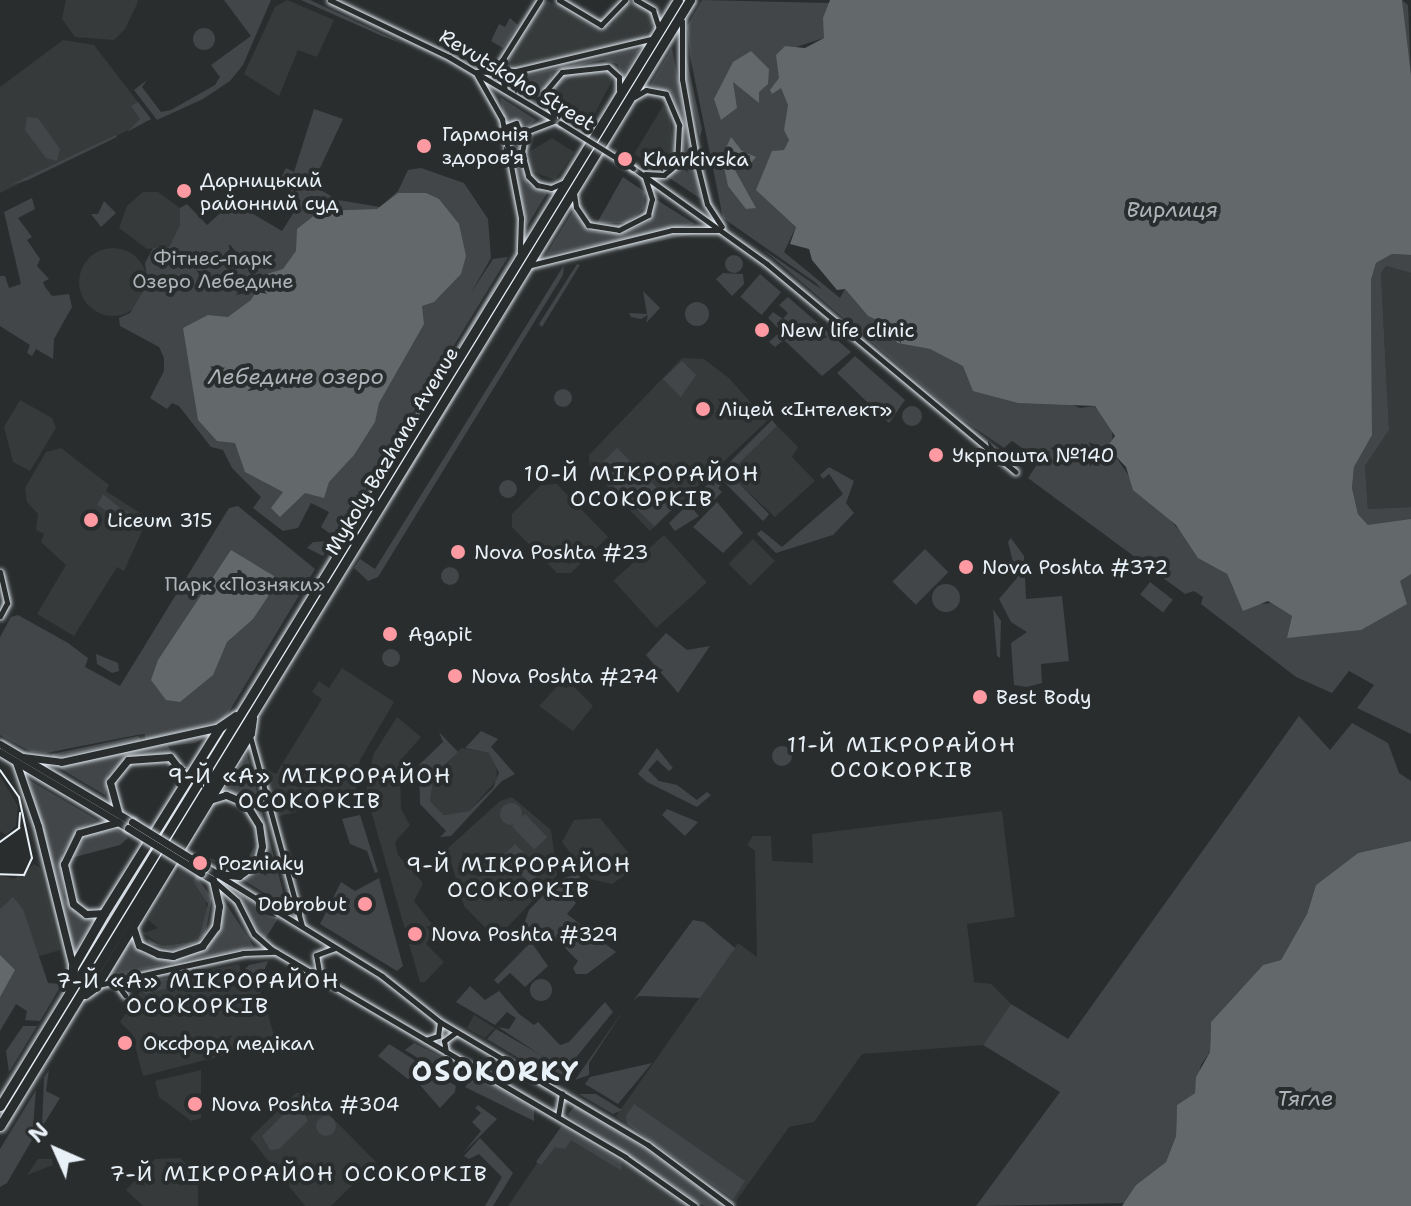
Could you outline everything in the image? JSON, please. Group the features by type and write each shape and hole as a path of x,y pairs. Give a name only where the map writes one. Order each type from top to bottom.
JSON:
{"highway":[{"name":"Mykoly Bazhana Avenue","path":"622,100 657,34 684,3"},
{"name":"Mykoly Bazhana Avenue","path":"0,1106 525,269 572,183 684,3"},
{"name":"Mykoly Bazhana Avenue","path":"0,1126 520,257 572,183"},
{"path":"71,990 73,967 187,779 220,727 247,712 250,733 96,986 74,1005"}],"main road":[{"path":"19,760 61,762 220,727"},
{"path":"0,744 19,760 73,967"},
{"path":"0,752 119,818 215,877 239,876 252,868 261,854 261,832 255,814 236,798 219,795 206,804"},
{"path":"119,818 110,782 128,760 170,757 187,779"},
{"path":"104,913 86,914 73,904 64,864 79,833 119,818"},
{"path":"133,925 139,945 158,954 202,946 219,913 215,877"}],"street":[{"name":"Revutskoho Street","path":"330,0 473,71 642,174 724,231 1016,472"},
{"path":"497,73 540,0"},
{"path":"559,0 601,25 625,0"},
{"path":"473,71 497,73 657,34 648,7 636,0"},
{"path":"684,3 679,45 689,119 707,204 724,231"},
{"path":"523,138 531,127 558,122 545,92 562,72 612,68 620,81 622,100 646,90 662,92 673,102 681,153 674,169 658,176 642,174"},
{"path":"473,71 497,103 504,128 521,218 520,257"},
{"path":"497,73 505,90"},
{"path":"504,128 516,123 523,138 524,162 532,181 548,188 572,183 573,199 584,221 597,230 619,230 641,222 651,209 651,188 642,174"},
{"path":"525,269 552,257 672,230 724,231"},
{"path":"0,572 7,603 0,616"},
{"path":"250,733 293,911 302,927"},
{"path":"215,877 336,948 456,1032 639,1138 730,1204"},
{"path":"215,877 237,901 259,939 277,952 558,1116 695,1206"},
{"path":"320,978 316,955 336,948"},
{"path":"96,986 113,979 243,953 277,952"},
{"path":"113,979 125,995"},
{"path":"425,1040 438,1036 440,1022"},
{"path":"446,1052 444,1041 456,1032"},
{"path":"558,1116 562,1093"}],"shaded area":[{"path":"66,0 138,2 125,29 114,40 75,37 62,19"},
{"path":"287,0 334,20 317,57 298,50 279,96 244,74 275,7"},
{"path":"546,0 598,29 613,24 629,1 650,9 655,20 644,38 510,66 509,57"},
{"path":"63,40 94,45 151,119 0,193 0,87"},
{"path":"600,70 615,75 589,125 571,115 557,88 575,75"},
{"path":"663,106 669,110 674,151 658,169 634,154"},
{"path":"552,138 574,152 555,180 534,172 529,152"},
{"path":"143,192 158,192 180,208 180,225 169,247 147,249 119,228 127,206"},
{"path":"113,248 137,258 147,282 137,306 113,316 89,306 79,282 89,258"},
{"path":"1386,266 1411,273 1411,507 1368,509 1365,466 1389,430 1381,273"},
{"path":"682,358 704,359 729,378 767,421 650,531 590,469 589,455"},
{"path":"20,400 52,418 56,428 30,471 13,462 4,427"},
{"path":"777,426 798,447 792,457 815,481 775,517 728,473"},
{"name":"Liceum 315","path":"61,448 109,485 106,491 148,518 124,571 117,567 74,636 37,614 66,565 41,542 44,534 36,530 38,514 27,502 25,488 46,452"},
{"path":"557,484 608,537 571,573 557,573 512,527 512,514 541,485"},
{"path":"664,535 707,583 656,628 613,581"},
{"path":"753,539 775,561 750,586 728,564"},
{"path":"342,668 394,702 360,760 355,797 272,818 261,775 268,770 276,774 322,699 312,692 319,681 329,688"},
{"path":"565,678 593,706 573,731 539,706"},
{"path":"397,717 421,737 400,761 401,809 410,825 395,842 398,855 423,883 414,901 435,928 426,944 444,962 425,982 420,982 366,793 373,755"},
{"path":"461,748 489,753 496,760 497,780 469,811 444,815 430,801 429,785"},
{"path":"0,776 18,806 16,826 6,835 0,831"},
{"path":"512,797 551,830 557,875 496,939 464,906 447,849 500,801"},
{"path":"1002,811 1015,917 967,924 974,982 991,984 1011,1004 983,1045 862,1054 814,1122 789,1127 736,1201 616,1116 738,943 757,957 755,851 747,845 753,836 771,836 772,861 813,863 812,834"},
{"path":"600,818 631,856 625,875 612,884 590,879 562,842 574,820"},
{"path":"34,864 40,868 60,950 36,957 23,909 13,898 0,909 0,875 14,879"},
{"path":"181,867 196,876 193,881 205,895 208,915 198,941 162,946 143,933 158,928 148,920"},
{"path":"239,964 242,974 267,980 258,998 264,1001 276,1042 143,1076 132,1034 120,1022 146,983"},
{"path":"474,1015 495,1028 485,1038 467,1028"},
{"path":"201,1070 201,1118 191,1121 159,1097 155,1081"},
{"path":"307,1092 376,1162 331,1206 305,1206 250,1138 296,1093"},
{"path":"563,1125 636,1171 686,1206 508,1206"},
{"path":"180,1158 188,1166 198,1166 198,1206 143,1206 126,1190 155,1159"},
{"path":"38,1159 52,1159 53,1165 27,1175"}],"green space":[{"path":"224,0 271,0 243,65 230,81 203,99 157,120 134,90 147,80 142,87 161,112 171,110 215,85 220,77 211,65 251,36"},
{"path":"301,0 310,0 404,44 382,36"},
{"path":"702,0 831,3 824,38 796,47 783,212 796,227 784,252 840,298 845,289 868,316 887,325 897,343 930,349 1080,408 1094,406 1112,424 1113,453 1129,476 1212,565 1227,574 1233,589 1260,604 1271,603 1292,616 1290,625 1394,578 1411,561 1411,734 1357,708 1374,685 1349,671 1332,693 1296,677 1201,604 1203,597 1194,591 1185,594 1028,478 1040,460 1012,441 1004,448 959,417 763,249 821,289 816,283 723,218 690,56 687,26"},
{"path":"1402,0 1408,5 1411,75 1406,43"},
{"path":"510,18 518,25 503,48 491,41 499,24 505,27"},
{"path":"204,28 212,31 215,39 212,47 204,50 196,47 193,39 196,31"},
{"path":"684,47 702,129 700,137 683,64"},
{"path":"672,48 701,199 668,177 683,160 683,127 672,93 650,85"},
{"path":"640,49 623,75 617,64 603,60 554,71 541,99 511,79"},
{"path":"605,68 614,74 600,70 575,75 557,88 571,115 551,101 558,79 567,74"},
{"path":"500,97 536,120 520,133 519,158 528,185 547,193 527,226"},
{"path":"138,102 151,119 127,132 140,119 131,106"},
{"name":"Фітнес-парк Озеро Лебедине","path":"314,109 343,119 312,185 338,200 380,207 398,191 408,170 421,168 464,183 488,219 491,258 471,293 493,259 508,257 336,538 321,527 329,512 311,503 298,528 283,531 253,508 261,497 232,468 223,450 211,447 179,406 172,403 167,409 150,398 164,371 164,358 159,347 120,326 119,318 130,313 148,284 145,263 153,248 169,247 180,225 180,208 187,204 207,225 226,208 241,207 282,231 301,201 287,191 293,173 286,185 279,182 286,168 294,172"},
{"path":"27,117 38,118 60,149 57,161 46,158 25,130"},
{"path":"116,135 28,180 10,185"},
{"path":"623,177 645,192 644,209 626,223 597,223"},
{"path":"32,198 35,209 18,218 32,237 27,240 40,259 37,266 49,279 43,282 45,287 52,296 69,294 72,307 54,339 53,359 36,349 32,356 27,353 30,345 0,326 0,276 5,276 9,288 21,284 4,212"},
{"path":"657,200 695,224 546,255 573,211 589,231 621,234 648,222"},
{"path":"104,201 116,213 101,227 91,214 98,214"},
{"path":"697,233 620,250 617,246 673,234"},
{"path":"517,248 491,296 369,490"},
{"path":"1392,254 1411,255 1411,273 1386,266 1381,273 1389,430 1365,466 1368,509 1411,507 1411,546 1368,525 1358,514 1352,488 1354,467 1372,434 1371,280 1376,263"},
{"path":"734,255 743,264 734,273 725,264"},
{"path":"577,264 580,265 542,327 539,324"},
{"path":"564,265 563,275 378,577 368,581 354,568 360,559 375,569"},
{"path":"535,268 394,498 394,493"},
{"path":"723,273 743,274 744,284 732,296 716,279"},
{"path":"760,274 781,292 761,315 740,297"},
{"path":"643,291 660,308 646,323 648,315 641,319 631,317 629,313 647,314"},
{"path":"788,297 851,352 822,376 784,340 775,347 769,342 781,331 768,318 773,312 783,319 788,313 779,305"},
{"path":"697,302 708,309 709,314 702,325 697,326 686,319 685,314 692,303"},
{"path":"855,356 905,400 889,423 837,373"},
{"path":"682,361 696,375 681,397 663,379"},
{"path":"563,389 572,398 563,407 554,398"},
{"path":"912,406 919,409 922,416 919,423 912,426 905,423 902,416 905,409"},
{"path":"772,420 777,426 729,473 769,514 766,518 763,521 724,482 718,488 722,492 707,507 697,497 690,506 699,516 675,531 669,523"},
{"path":"617,448 675,506 654,526 596,469"},
{"path":"829,467 854,481 846,503 854,513 833,535 776,553 757,534 761,530 782,547 843,494 829,474 823,479 820,475"},
{"path":"508,480 517,489 508,498 499,489"},
{"path":"103,494 121,509 146,519 139,531 97,505"},
{"path":"717,502 743,533 723,553 693,527"},
{"name":"Парк «Позняки»","path":"238,506 315,569 224,720 145,740 145,734 46,753 32,752 0,735 0,637 11,617 18,615 68,643 88,658 85,667 120,686 229,508"},
{"path":"1011,538 1024,556 1026,599 1062,596 1069,661 1041,664 1042,683 1027,687 1014,685 1011,643 1027,632 1011,622 999,599 1017,578 1008,542"},
{"path":"333,541 323,556 307,548 313,542"},
{"path":"925,549 948,572 916,605 892,582"},
{"path":"450,567 459,576 450,585 441,576"},
{"path":"1150,582 1173,600 1163,612 1140,595"},
{"path":"946,584 956,588 960,598 956,608 946,612 936,608 932,598 936,588"},
{"path":"993,609 1001,621 1000,658 997,656"},
{"path":"666,633 687,650 710,646 678,693 646,655"},
{"path":"387,649 395,649 400,658 398,665 387,667 382,662 382,654"},
{"path":"96,654 118,663 119,671 112,673 97,664"},
{"path":"1299,716 1330,750 1352,723 1388,743 1399,773 1411,781 1411,841 1358,853 1316,885 1307,914 1281,960 1263,965 1211,1022 1210,1052 1201,1065 1195,1093 1177,1105 1176,1136 1166,1162 1136,1185 1126,1203 976,1206 1060,1092 983,1045 1011,1004 1068,1039"},
{"path":"481,731 498,739 491,747 515,774 502,781 451,836 440,837 446,831 420,804 419,765 443,742 439,732 458,752 433,777 430,801 444,815 469,811 493,788 499,773 489,753 465,748"},
{"path":"213,734 195,743 168,746 172,753 127,757 108,775 105,795 58,767"},
{"path":"138,736 141,740 52,758 52,754"},
{"path":"782,746 789,749 792,756 789,763 782,766 775,763 772,756 775,749"},
{"path":"657,748 673,768 669,771 657,760 648,770 659,781 677,785 697,800 707,792 711,795 697,807 647,782 638,774"},
{"path":"247,754 287,907 242,879 259,866 266,841 253,806 223,791"},
{"path":"29,780 97,820 79,828 62,853 64,898 77,914 94,921 74,952"},
{"path":"511,803 519,806 522,814 519,822 511,825 503,822 500,814 503,806"},
{"path":"667,809 698,822 685,836 662,815"},
{"path":"525,814 547,837 534,850 512,827"},
{"path":"360,815 378,872 375,873 367,851 350,844 342,819"},
{"path":"117,830 128,838 120,845 71,858 88,834"},
{"path":"515,844 542,871 530,883 503,856"},
{"path":"255,846 251,860 234,871 195,852 234,868 247,860"},
{"path":"577,874 583,880 569,895 576,903 567,914 616,952 587,974 576,974 573,968 578,961 545,928 537,933 524,924 529,910 558,880"},
{"path":"196,876 212,898 205,935 198,940 208,904 193,881"},
{"path":"379,878 403,966 397,971 320,924 341,882 355,891"},
{"path":"237,892 279,917 265,939 257,929"},
{"path":"13,897 23,909 48,983 62,984 40,1021 25,1020 27,1011 16,1004 0,1031 0,909"},
{"path":"223,899 254,947 108,976 130,940 142,953 164,960 204,950 220,929"},
{"path":"693,920 704,922 735,948 700,998 639,996 633,1001"},
{"path":"146,938 162,946 197,941 175,950 151,944"},
{"path":"531,942 548,966 525,987 510,973 498,984 494,980"},
{"path":"268,961 262,976 239,975 249,965"},
{"path":"189,974 192,982 145,994 142,989 149,981"},
{"path":"541,979 549,982 552,990 549,998 541,1001 533,998 530,990 533,982"},
{"path":"470,986 485,1000 499,991 519,1014 534,1025 538,1022 560,1045 569,1042 605,1002 613,1012 565,1071 498,1027 509,1029 516,1018 507,1012 495,1025 456,1002"},
{"path":"625,1008 589,1063 589,1075 575,1080"},
{"path":"23,1026 37,1026 9,1072 6,1051"},
{"path":"496,1029 541,1055 564,1073 556,1079 550,1076 553,1067 540,1060 527,1063 487,1039"},
{"path":"414,1043 443,1058 443,1074 405,1050"},
{"path":"389,1044 456,1086 455,1092 440,1108 412,1076 408,1079 378,1056"},
{"path":"445,1059 464,1071 459,1084 445,1075"},
{"path":"652,1063 618,1104 585,1084 590,1077"},
{"path":"49,1070 46,1091 60,1098 42,1127 44,1077"},
{"path":"475,1074 534,1109 534,1121 465,1087"},
{"path":"36,1090 32,1140 7,1183 0,1187 0,1149"},
{"path":"579,1094 596,1094 622,1110 613,1114"},
{"path":"634,1104 745,1181 733,1199 627,1124 626,1116"},
{"path":"478,1105 497,1119 463,1153 481,1131 472,1122 481,1113 475,1108"},
{"path":"292,1106 303,1109 308,1121 279,1149 270,1150 262,1136"},
{"path":"575,1106 647,1150 724,1206 704,1206 571,1118 568,1114"},
{"path":"326,1116 333,1119 336,1126 333,1133 326,1136 319,1133 316,1126 319,1119"},
{"path":"561,1127 621,1162 622,1171 571,1140 565,1149 555,1147 541,1165 536,1162"},
{"path":"480,1138 513,1173 493,1206 485,1206 502,1177 479,1154 469,1159 464,1156"}],"water":[{"name":"Вирлиця","path":"830,0 1402,0 1411,75 1411,255 1392,254 1376,263 1371,280 1372,435 1354,467 1352,488 1358,514 1368,525 1411,519 1411,574 1400,581 1407,604 1361,630 1287,638 1292,616 1268,601 1243,611 1227,574 1198,558 1176,525 1133,490 1126,467 1107,447 1115,436 1095,406 1018,403 973,391 963,366 930,349 897,343 887,325 868,316 845,289 837,290 812,260 809,249 790,244 796,227 756,190 772,151 784,150 789,140 784,130 788,105 781,88 772,94 770,90 779,78 776,55 785,46 805,48 824,38 823,18"},
{"path":"751,51 769,69 768,84 759,92 759,103 733,82 737,108 721,120 714,99 733,62"},
{"path":"731,137 742,151 756,157 751,163 734,151 731,163 756,208 746,209 728,186 722,157"},
{"name":"Лебедине озеро","path":"398,193 426,193 439,199 459,224 466,256 461,274 434,302 422,306 424,324 379,403 375,422 354,455 329,482 324,498 305,493 280,517 271,508 283,492 245,472 235,443 217,441 198,420 183,328 208,315 228,317 251,300 267,274 283,269 296,251 297,229 320,211 377,209"},
{"path":"231,550 274,576 273,589 253,619 227,642 213,675 180,702 166,700 151,680 158,660"},
{"name":"Тягле","path":"1411,841 1411,1206 1122,1206 1136,1185 1166,1162 1176,1136 1177,1105 1195,1093 1196,1077 1210,1052 1211,1022 1263,965 1281,960 1307,914 1316,885 1358,853"},
{"path":"0,955 15,970 0,997"}],"tram line":[{"path":"0,770 19,797 32,858 24,875 0,874"},
{"path":"0,842 19,828 20,813"}],"place":[{"name":"Гармонія здоров'я","path":"424,146"},
{"name":"Kharkivska","path":"625,159"},
{"name":"Дарницький районний суд","path":"184,191"},
{"name":"New life clinic","path":"762,330"},
{"name":"Ліцей «Інтелект»","path":"703,409"},
{"name":"Укрпошта №140","path":"936,455"},
{"name":"Liceum 315","path":"91,520"},
{"name":"Nova Poshta #23","path":"458,552"},
{"name":"Nova Poshta #372","path":"966,567"},
{"name":"Agapit","path":"390,634"},
{"name":"Nova Poshta #274","path":"455,676"},
{"name":"Best Body","path":"980,697"},
{"name":"Pozniaky","path":"200,863"},
{"name":"Dobrobut","path":"365,904"},
{"name":"Nova Poshta #329","path":"415,934"},
{"name":"Оксфорд медікал","path":"125,1043"},
{"name":"Nova Poshta #304","path":"195,1104"}],"district":[{"name":"10-Й МІКРОРАЙОН ОСОКОРКІВ","path":"642,486"},
{"name":"11-Й МІКРОРАЙОН ОСОКОРКІВ","path":"902,756"},
{"name":"9-Й «А» МІКРОРАЙОН ОСОКОРКІВ","path":"310,788"},
{"name":"9-Й МІКРОРАЙОН ОСОКОРКІВ","path":"519,876"},
{"name":"7-Й «А» МІКРОРАЙОН ОСОКОРКІВ","path":"198,992"},
{"name":"OSOKORKY","path":"496,1071"},
{"name":"7-Й МІКРОРАЙОН ОСОКОРКІВ","path":"299,1174"}]}
